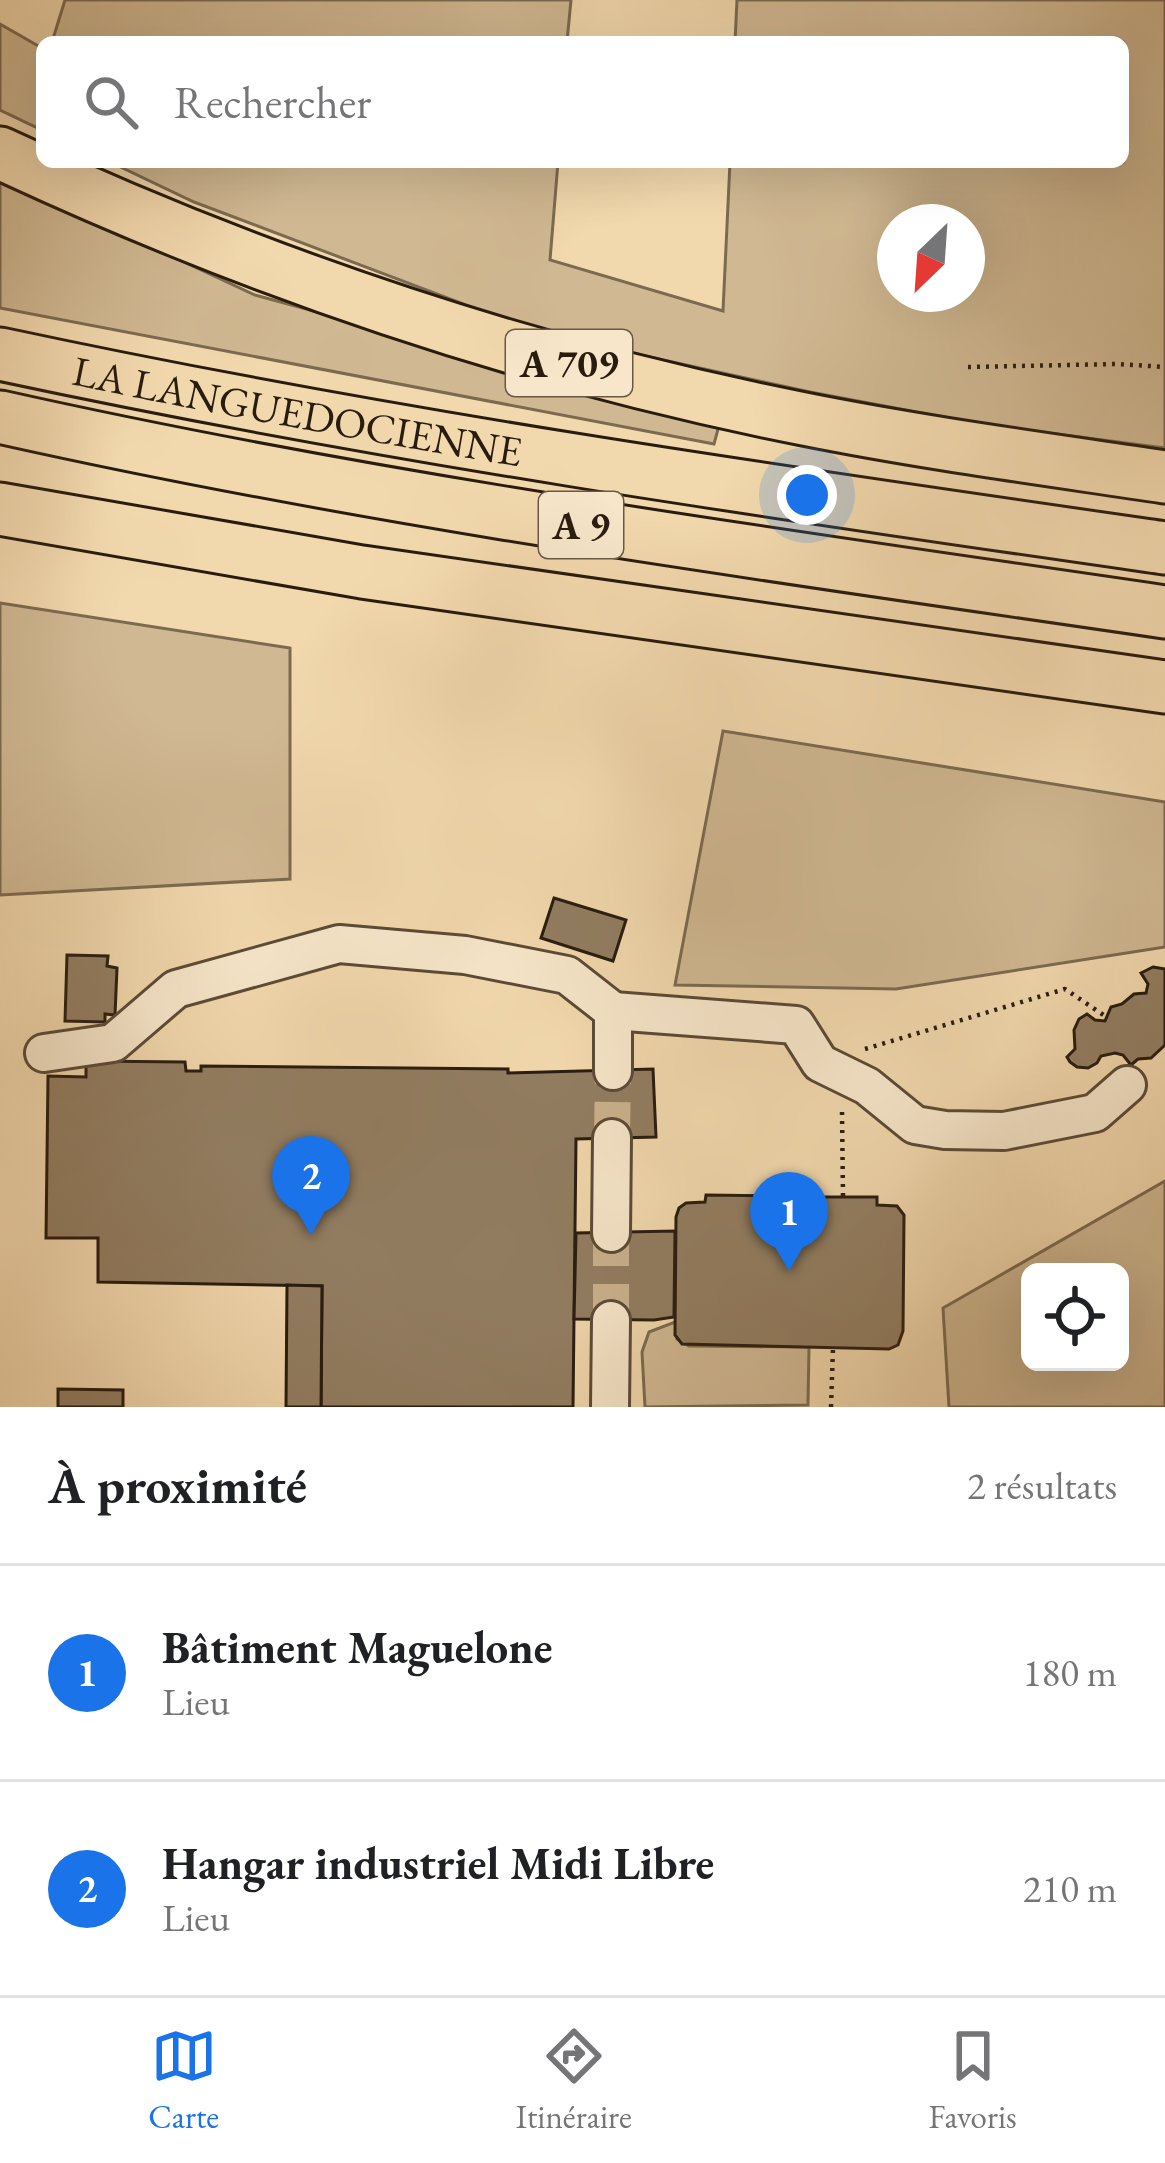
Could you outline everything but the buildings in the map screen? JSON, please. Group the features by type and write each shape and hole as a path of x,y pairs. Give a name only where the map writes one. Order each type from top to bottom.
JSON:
{"highway":[{"name":"A 709","path":"0,153 226,251 497,344 802,418 916,440 1165,476"},
{"name":"LA LANGUEDOCIENNE","path":"0,354 284,412 524,454 1165,548"},
{"name":"LA LANGUEDOCIENNE","path":"0,417 419,499 1165,612"},
{"path":"0,509 362,572 1165,687"}],"lane":[{"path":"44,1053 113,1042 176,989 339,944 465,955 566,975 613,1011 796,1025 820,1063 867,1086 915,1125 1004,1131 1095,1113 1127,1085"},
{"path":"613,1011 613,1071"},
{"path":"611,1233 612,1138"},
{"path":"610,1320 610,1407"}],"path":[{"path":"968,367 1165,367"},
{"path":"843,1196 842,1111 820,1063 1065,989 1105,1016"},
{"path":"831,1407 833,1348"}],"shaded area":[{"path":"65,0 571,0 568,36 54,36"},
{"path":"737,0 1165,0 1165,448 980,424 540,333 194,202 123,168 558,168 550,260 723,311 730,168 1129,168 1129,36 735,36"},
{"path":"0,24 36,45 36,127 0,110"},
{"path":"0,176 255,295 720,422 714,444 0,308"},
{"path":"0,603 290,648 290,879 0,895"},
{"path":"723,731 1165,802 1165,947 896,989 675,985"},
{"path":"1165,1181 1165,1407 949,1407 943,1308 1021,1263 1021,1371 1129,1371 1129,1263 1022,1263"},
{"path":"675,1322 677,1339 689,1346 809,1347 808,1405 645,1407 642,1352 649,1332"}],"tunnel":[{"path":"612,1138 613,1071"},
{"path":"611,1233 611,1320"}],"place":[{"name":"Hangar industriel Midi Libre","path":"311,1235"},
{"name":"Bâtiment Maguelone","path":"789,1271"}]}
